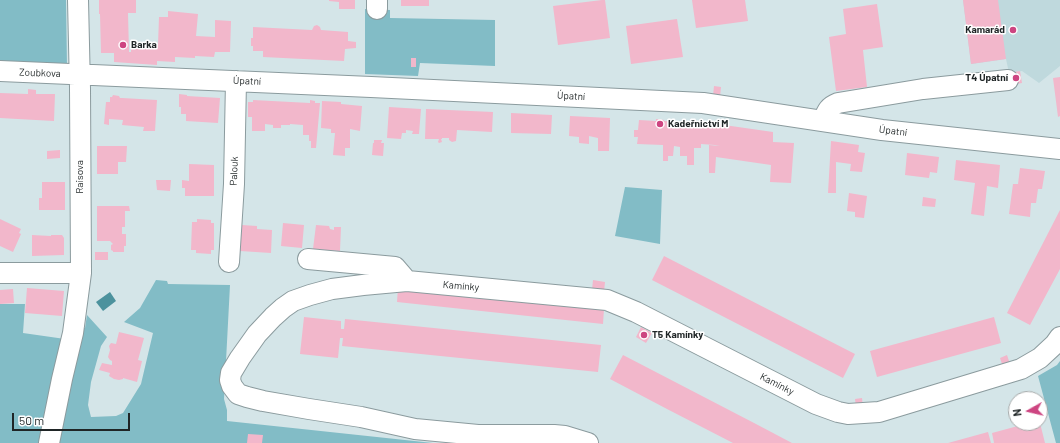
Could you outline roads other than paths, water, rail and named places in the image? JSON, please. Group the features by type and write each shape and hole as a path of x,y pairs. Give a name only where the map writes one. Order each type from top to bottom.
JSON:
{"street":[{"name":"Raisova","path":"50,443 62,379 74,333 80,273 78,0"},
{"name":"Zoubkova","path":"0,71 79,74"},
{"name":"Úpatní","path":"79,74 236,80 703,103 882,130 1060,149"},
{"name":"Palouk","path":"229,262 234,184 236,80"},
{"path":"823,121 826,111 830,106 838,102 923,89 1008,80"},
{"path":"308,259 395,266 407,281"},
{"path":"0,273 80,273"},
{"name":"Kamínky","path":"588,443 554,434 478,435 415,429 361,417 257,400 238,394 232,386 230,380 231,373 257,334 272,317 293,301 332,289 407,281 607,300 636,312 816,404 848,414 879,412 1021,369 1040,358 1055,344 1060,337"}],"place":[{"name":"Kamarád","path":"1013,30"},
{"name":"Barka","path":"123,45"},
{"name":"T4 Úpatní","path":"1016,78"},
{"name":"Kadeřnictví M","path":"660,124"},
{"name":"T5 Kamínky","path":"644,335"}]}
